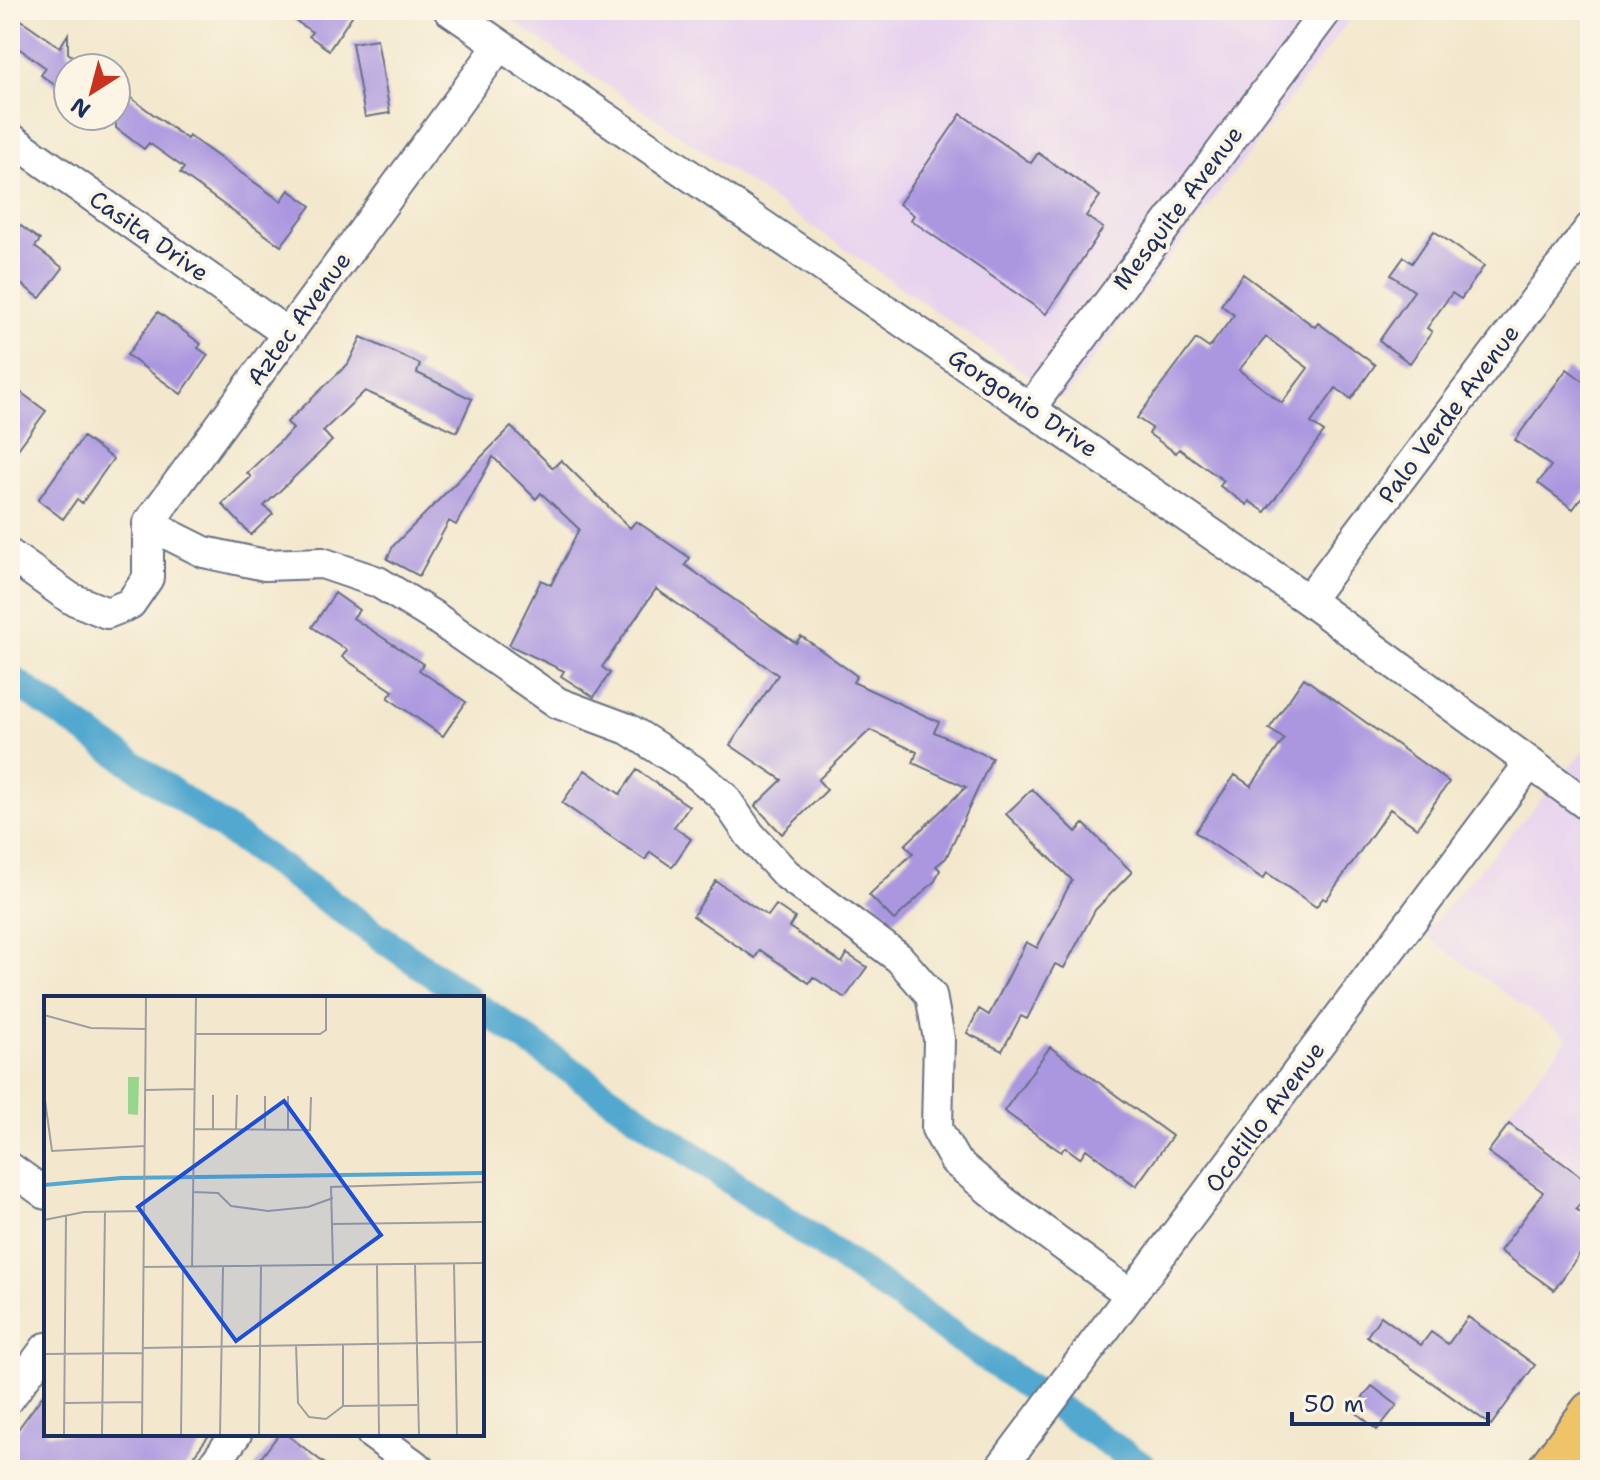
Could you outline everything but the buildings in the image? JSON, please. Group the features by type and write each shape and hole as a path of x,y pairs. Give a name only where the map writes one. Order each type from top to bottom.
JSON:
{"main road":[{"path":"1546,1470 1588,1419"}],"street":[{"name":"Gorgonio Drive","path":"449,10 1308,600 1590,807"},
{"name":"Mesquite Avenue","path":"1030,408 1327,10"},
{"name":"Aztec Avenue","path":"148,524 499,46"},
{"name":"Casita Drive","path":"10,138 288,334"},
{"name":"Palo Verde Avenue","path":"1308,600 1590,228"},
{"path":"10,555 70,598 107,613 130,604 148,578 148,524 204,552 265,565 322,563 378,582 433,616 558,703 628,729 692,770 724,797 750,835 786,874 899,958 931,995 939,1039 937,1129 955,1161 1004,1202 1131,1295"},
{"name":"Ocotillo Avenue","path":"999,1470 1530,763"},
{"path":"10,1168 44,1193"},
{"path":"10,1397 44,1351"},
{"path":"210,1470 235,1436"},
{"path":"375,1436 421,1470"}],"shaded area":[{"path":"497,10 1357,10 1063,399"},
{"path":"1590,744 1590,1182 1506,1114 1568,1038 1423,934"}],"waterway":[{"path":"10,678 464,996"},
{"path":"484,1010 1148,1470"}]}
